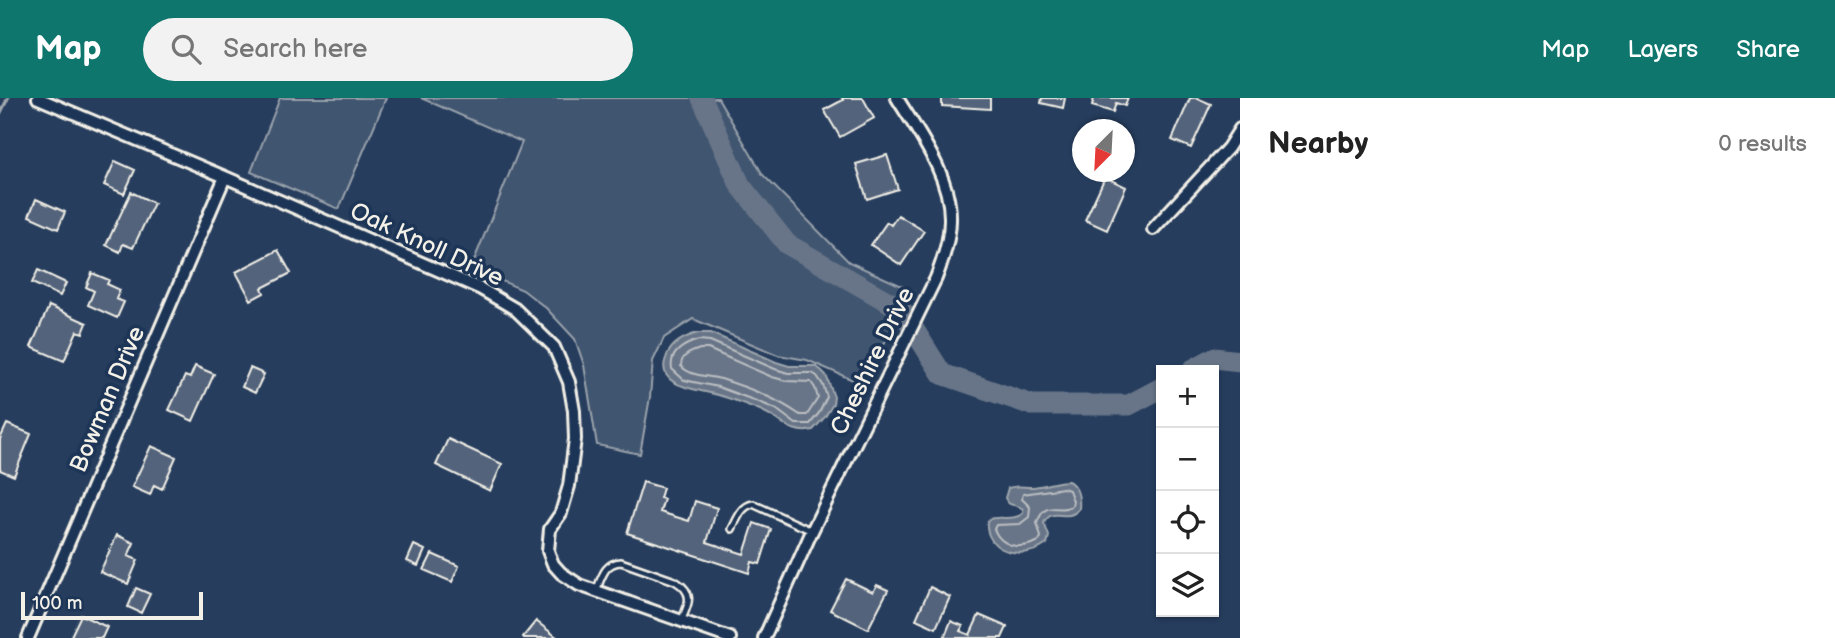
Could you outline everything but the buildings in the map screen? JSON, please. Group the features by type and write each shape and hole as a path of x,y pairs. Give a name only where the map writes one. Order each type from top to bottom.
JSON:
{"street":[{"name":"Oak Knoll Drive","path":"38,98 481,289 515,309 554,347 569,382 574,411 575,439 569,486 561,513 550,529 548,551 553,564 579,585 730,638"},
{"name":"Cheshire Drive","path":"764,638 812,531 920,313 944,255 950,219 944,187 927,149 897,98"},
{"path":"1153,229 1228,148 1240,129"},
{"name":"Bowman Drive","path":"28,638 225,177"}],"lane":[{"path":"732,530 739,514 753,504 812,531"},
{"path":"596,591 608,566 613,563 621,562 675,581 683,586 689,596 681,621"}],"shaded area":[{"path":"280,98 386,98 339,209 251,172"},
{"path":"421,98 718,98 763,175 849,262 913,291 862,384 807,360 778,355 693,319 664,338 653,361 640,454 597,445 584,365 575,339 546,308 523,290 471,268 522,142"}],"water":[{"path":"711,333 789,366 815,366 826,375 834,397 833,404 813,430 798,431 743,403 672,381 664,368 671,348 688,336"},
{"path":"1068,481 1078,493 1079,509 1069,515 1051,515 1048,518 1044,523 1049,536 1047,544 1023,553 998,547 992,541 987,526 989,519 1014,517 1023,513 1023,509 1005,498 1008,488"}],"waterway":[{"path":"0,114 8,98"},
{"path":"702,98 740,185 787,244 901,309 942,374 1032,405 1129,405 1156,391"},
{"path":"1201,365 1214,358 1240,361"}]}
